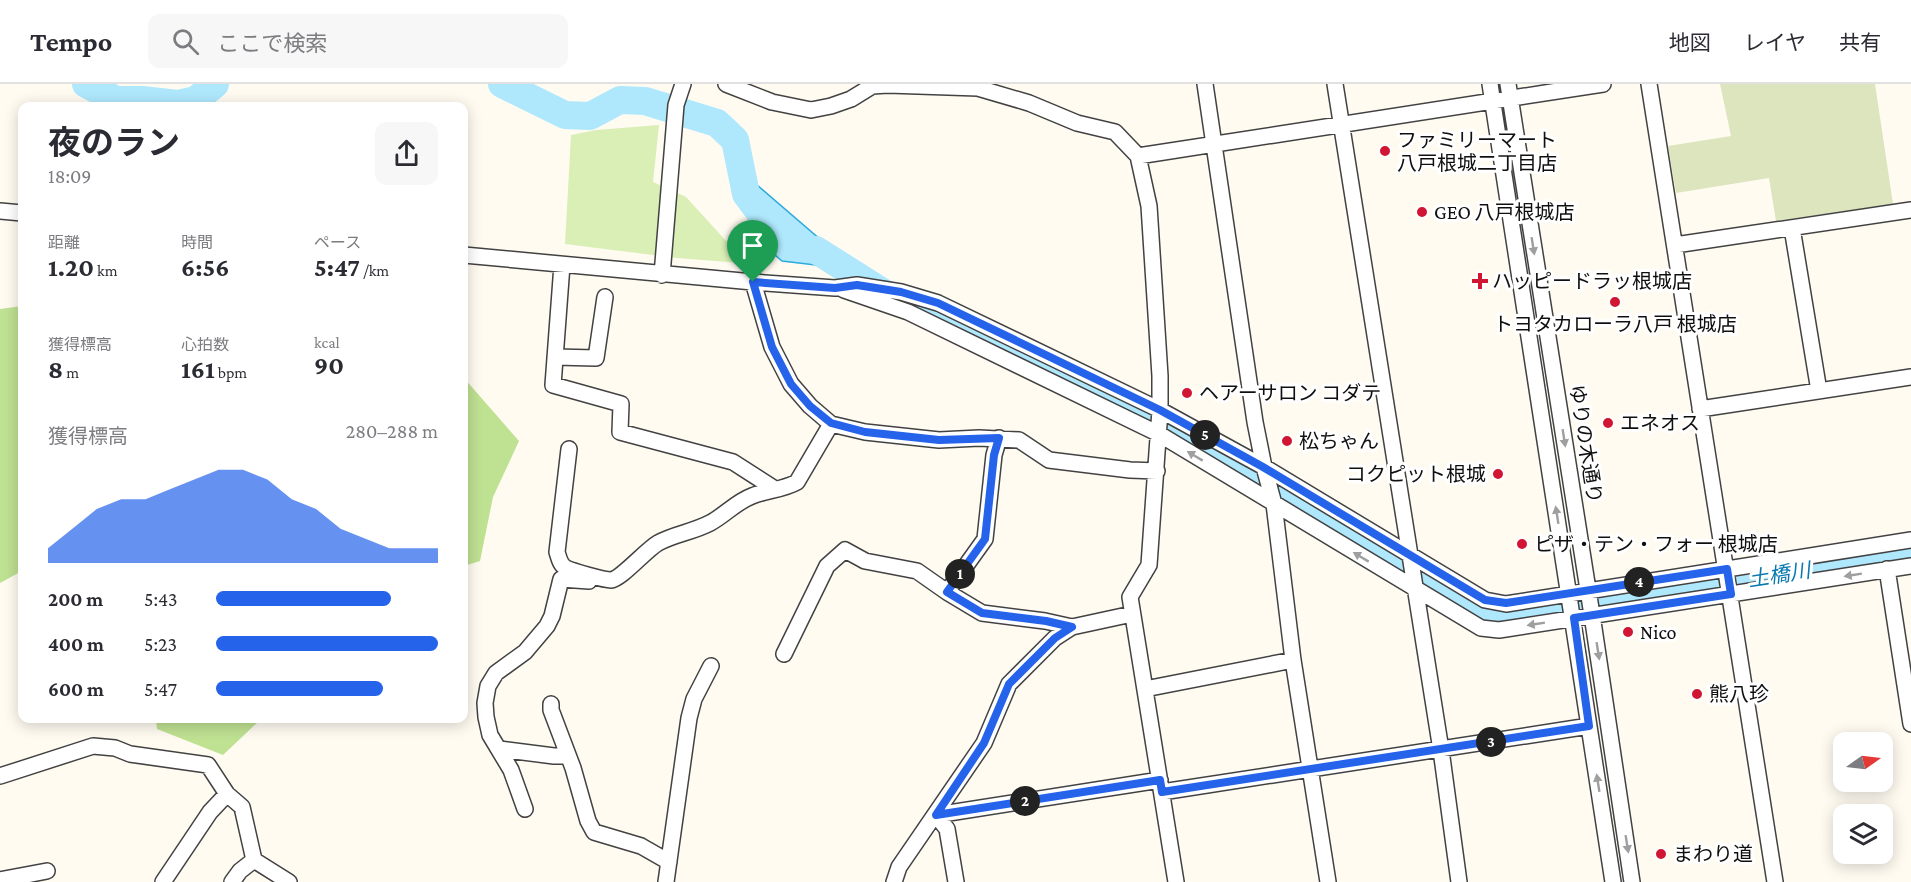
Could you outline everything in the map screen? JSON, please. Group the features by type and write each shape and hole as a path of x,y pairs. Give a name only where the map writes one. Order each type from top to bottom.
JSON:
{"street":[{"path":"662,275 676,105 683,84"},
{"path":"726,84 772,102 811,110 851,99 872,86 978,88 1029,103 1077,123 1115,132 1138,156 1149,206 1160,376 1160,410 1149,566 1130,597 1176,882"},
{"path":"1205,84 1263,467 1274,504 1293,660 1328,882"},
{"path":"1335,84 1441,750 1459,882"},
{"name":"ゆりの木通り","path":"1490,84 1613,882"},
{"path":"1138,156 1492,102 1509,91 1603,84"},
{"path":"1649,84 1775,882"},
{"name":"ゆりの木通り","path":"1509,91 1632,882"},
{"path":"1675,245 1911,210"},
{"path":"0,211 18,213"},
{"path":"1792,228 1819,391"},
{"path":"468,255 753,282 835,288 857,285 901,292 938,303 1160,410 1263,467 1485,600 1506,603 1911,540"},
{"path":"562,265 553,384 621,404 620,432 733,462 775,489"},
{"path":"753,282 772,347 791,384 810,406 831,423 865,432 939,440 999,438 1019,440 1049,460 1098,467 1156,471"},
{"path":"835,288 908,312 1159,434 1481,628 1499,630 1911,566"},
{"path":"555,357 596,358 605,297"},
{"path":"1700,409 1911,377"},
{"path":"569,449 557,552 565,568 610,580 618,577 648,548 668,538 711,523 730,507 752,496 789,487 796,482 831,423"},
{"path":"947,592 985,539 994,455 999,438"},
{"path":"784,654 827,566 845,550 865,561 917,571 982,613 1046,621 1072,627"},
{"path":"1887,569 1911,724"},
{"path":"525,809 511,770 490,735 486,717 488,686 496,673 525,652 547,626 552,616 561,579 596,582 602,578"},
{"path":"894,882 899,867 984,743 1009,684 1055,638 1072,627 1132,614"},
{"path":"1144,689 1293,660"},
{"path":"666,882 689,718 694,699 711,666"},
{"path":"551,704 551,710 588,821 594,832 641,846 669,862"},
{"path":"936,815 1309,769 1589,726"},
{"path":"0,776 93,746 115,748 130,754 208,765 227,794 242,807 254,860 288,882"},
{"path":"500,749 568,756"},
{"path":"163,882 210,812 227,794"},
{"path":"936,815 947,829 956,882"},
{"path":"232,882 254,860"},
{"path":"0,880 46,871"}],"green space":[{"path":"1720,84 1875,84 1893,204 1776,221 1769,178 1676,193 1668,146 1731,136"},
{"path":"659,125 653,182 686,197 738,254 741,263 677,258 565,244 571,135 596,130"},
{"path":"18,307 18,573 0,583 0,309"},
{"path":"468,383 519,441 493,497 480,561 468,565"},
{"path":"156,723 257,723 223,755 157,729"}],"water":[{"path":"743,179 750,179 850,265 849,269 782,261 748,232 758,218 739,197 740,183"}],"waterway":[{"name":"土橋川","path":"86,84 116,100 160,102"},
{"name":"土橋川","path":"187,102 196,100 215,84"},
{"name":"土橋川","path":"502,84 565,115 590,116 620,100 645,101 717,123 735,140 746,194 760,213"},
{"name":"土橋川","path":"816,250 884,293 1130,405 1464,603 1492,622 1723,582 1911,554"}],"place":[{"name":"ファミリーマート 八戸根城二丁目店","path":"1385,151"},
{"name":"GEO 八戸根城店","path":"1422,212"},
{"name":"ハッピードラッ根城店","path":"1480,281"},
{"name":"トヨタカローラ八戸 根城店","path":"1615,302"},
{"name":"ヘアーサロン コダテ","path":"1187,393"},
{"name":"エネオス","path":"1608,423"},
{"name":"松ちゃん","path":"1287,441"},
{"name":"コクピット根城","path":"1498,474"},
{"name":"ピザ・テン・フォー 根城店","path":"1522,544"},
{"name":"Nico","path":"1628,632"},
{"name":"熊八珍","path":"1697,694"},
{"name":"まわり道","path":"1661,854"}],"route":[{"path":"753,282 835,288 857,285 901,292 938,303 1160,410 1263,467 1485,600 1506,603 1727,569 1731,594 1574,618 1589,726 1162,792 1160,780 936,815 984,743 1009,684 1055,638 1072,627 1046,621 982,613 947,592 985,539 994,455 999,438 939,440 865,432 831,423 810,406 791,384 772,347 753,282"}]}
